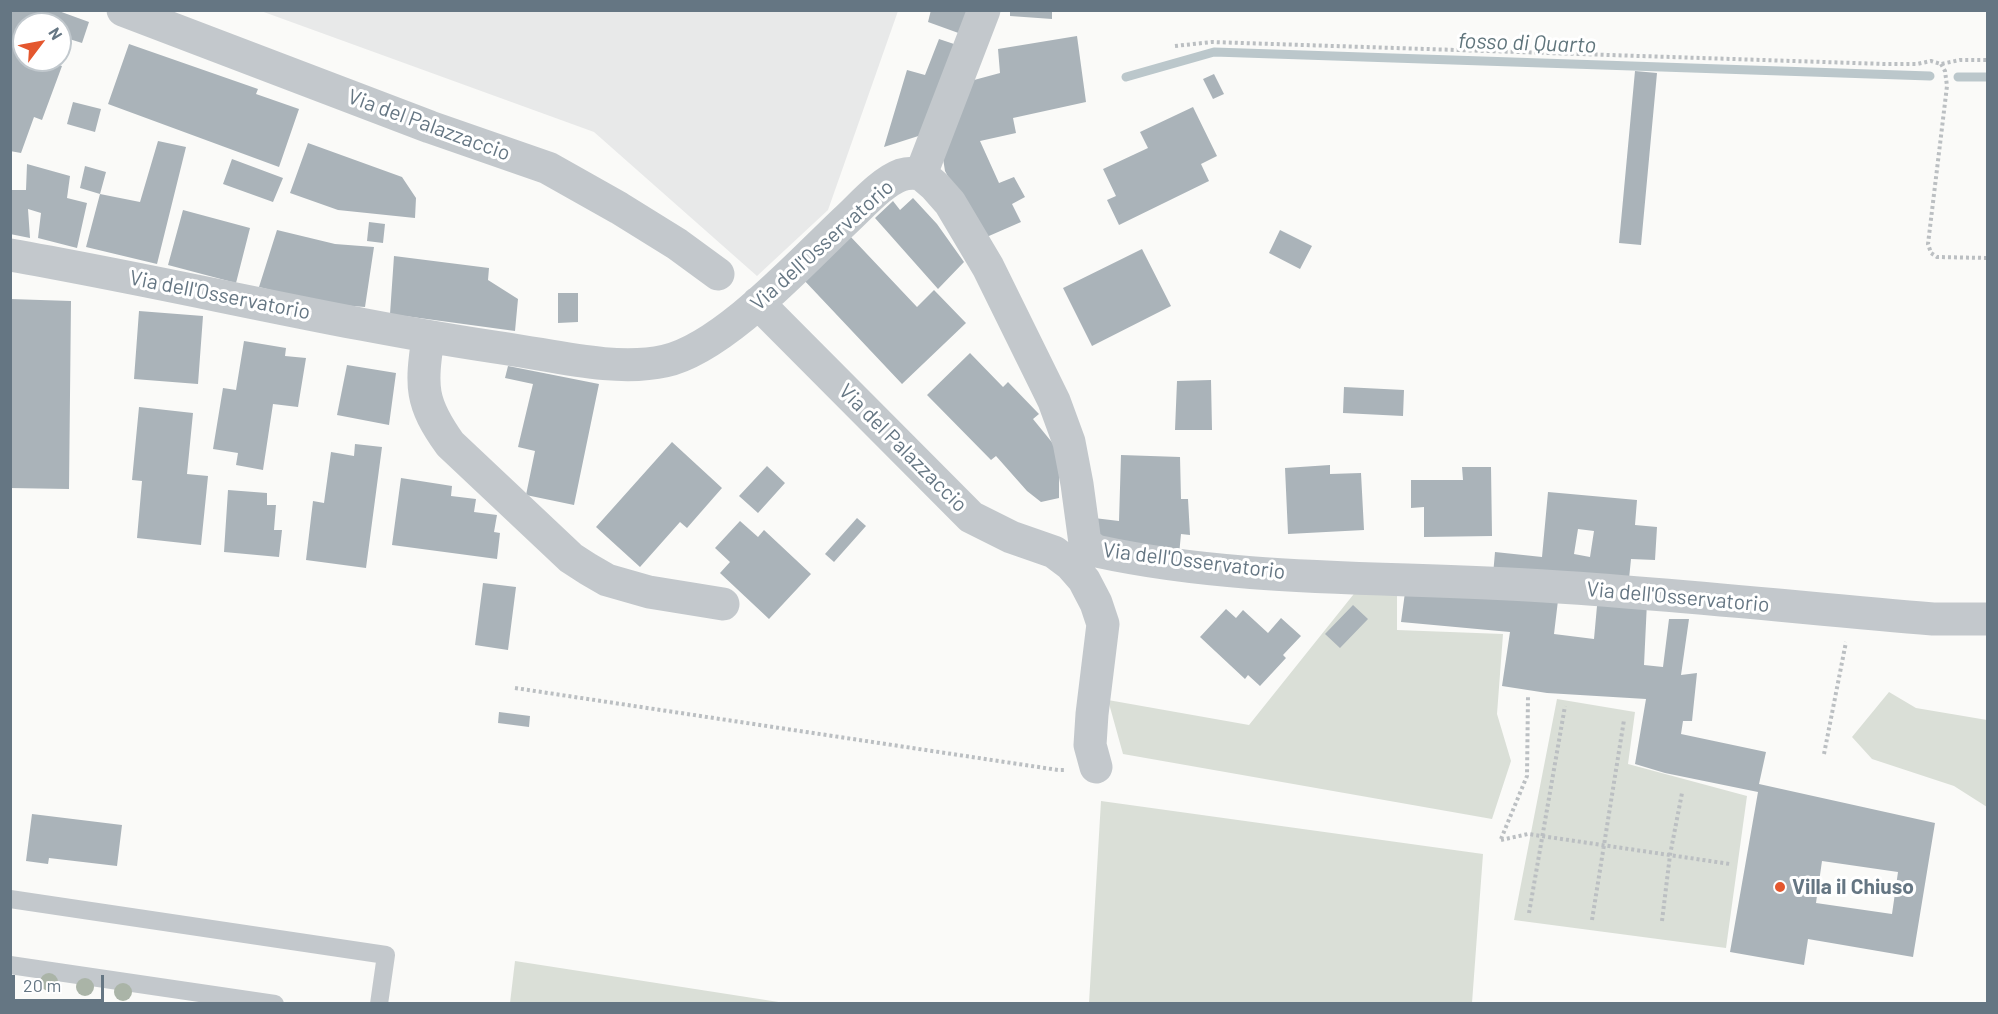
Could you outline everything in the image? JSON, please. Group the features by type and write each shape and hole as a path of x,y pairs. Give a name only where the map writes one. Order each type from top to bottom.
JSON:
{"street":[{"name":"Via del Palazzaccio","path":"123,10 430,127 548,168 619,208 718,273"},
{"path":"921,174 984,10"},
{"name":"Via dell'Osservatorio","path":"10,255 92,269 428,337 598,362 646,363 666,361 696,349 732,325 873,194 902,174 921,174 950,203 988,267 1054,401 1069,442 1085,543 1096,550 1221,570 1366,580 1543,586 1933,619 1988,619"},
{"name":"Via del Palazzaccio","path":"758,303 971,517 1011,537 1054,552 1070,564 1084,580 1096,603 1103,624 1090,745 1095,767"},
{"path":"428,337 422,377 430,410 438,428 450,444 571,558 607,579 627,586 649,592 723,604"}],"lane":[{"path":"10,899 386,955 379,1004"},
{"path":"10,965 275,1004"}],"path":[{"path":"1175,46 1212,42 1885,64 1917,64 1931,61 1941,64 1960,60 1988,60"},
{"path":"1941,64 1945,71 1947,86 1929,244 1930,253 1937,257 1988,258"},
{"path":"1824,754 1852,612"},
{"path":"515,688 1058,770 1095,767"},
{"path":"1528,696 1527,776 1501,840 1528,834 1730,864"},
{"path":"1529,913 1565,706"},
{"path":"1592,920 1606,846 1624,720"},
{"path":"1662,921 1670,855 1682,793"}],"shaded area":[{"path":"898,10 828,210 757,276 594,132 261,11"},
{"path":"1397,588 1397,630 1503,634 1497,714 1511,761 1492,819 1123,754 1108,700 1249,725 1357,590"},
{"path":"1889,692 1916,708 1987,720 1987,807 1954,786 1872,759 1852,737"},
{"path":"1557,699 1635,712 1628,764 1747,796 1726,948 1514,920"},
{"path":"1101,801 1483,854 1472,1003 1089,1003"},
{"path":"515,961 785,1003 510,1003"}],"building":[{"path":"13,10 56,10 62,12 12,12"},
{"path":"931,10 974,10 964,35 928,22"},
{"path":"1010,10 1052,10 1052,19 1010,16"},
{"path":"12,12 12,72 60,72 42,120 34,117 21,153 10,151 10,17"},
{"path":"72,16 89,22 82,43 72,40"},
{"path":"1077,36 1086,102 1013,118 1016,133 980,141 999,183 1014,177 1025,197 1012,204 1021,222 982,239 945,171 942,152 963,83 1000,73 998,49"},
{"path":"939,39 957,45 934,131 884,147 907,70 925,75"},
{"path":"129,44 258,89 256,94 299,109 279,167 108,104"},
{"path":"1635,71 1657,73 1641,245 1619,243"},
{"path":"1214,74 1224,94 1213,99 1203,79"},
{"path":"73,102 101,109 95,132 67,124"},
{"path":"1193,107 1217,156 1201,164 1209,181 1119,225 1107,200 1116,196 1103,169 1148,148 1140,132"},
{"path":"158,141 186,147 157,264 86,247 100,194 140,202"},
{"path":"308,143 402,177 416,198 415,218 338,210 290,193"},
{"path":"232,159 283,178 273,202 223,184"},
{"path":"27,164 70,176 67,198 87,203 77,248 38,238 41,213 28,209 30,238 10,234 10,190 26,190"},
{"path":"85,166 106,172 100,194 80,188"},
{"path":"913,198 937,224 964,262 938,289 875,218 893,201 900,210"},
{"path":"183,210 250,228 236,283 168,265"},
{"path":"369,222 385,224 383,243 367,241"},
{"path":"277,230 335,244 374,247 365,307 327,304 259,287"},
{"path":"1280,230 1312,246 1300,269 1269,253"},
{"path":"849,235 917,307 934,290 966,323 902,384 802,278"},
{"path":"1142,249 1171,306 1092,346 1063,288"},
{"path":"394,256 489,268 488,280 518,299 515,331 390,314"},
{"path":"558,293 578,293 578,322 558,323"},
{"path":"10,299 71,301 69,489 10,488"},
{"path":"139,311 203,316 198,384 134,379"},
{"path":"244,341 286,348 285,356 306,358 298,407 273,404 263,470 236,465 238,453 213,449 223,388 236,390"},
{"path":"970,353 1003,387 1008,382 1039,414 1033,419 1059,451 1059,498 1041,502 1027,491 996,456 991,460 927,395"},
{"path":"347,365 396,373 389,425 337,415"},
{"path":"508,366 599,384 574,505 526,495 535,451 518,447 533,384 505,378"},
{"path":"1211,380 1212,430 1175,430 1177,381"},
{"path":"1344,387 1404,390 1403,416 1343,413"},
{"path":"139,407 193,413 187,474 208,476 201,545 137,538 142,481 132,480"},
{"path":"672,442 722,488 687,528 680,522 640,567 596,527"},
{"path":"355,444 382,447 366,568 306,560 313,501 324,503 331,452 354,456"},
{"path":"1121,455 1180,457 1181,499 1188,499 1190,535 1181,534 1179,555 1097,544 1094,518 1119,521"},
{"path":"1330,465 1330,474 1361,473 1364,530 1288,534 1285,468"},
{"path":"767,466 785,483 758,513 739,496"},
{"path":"1462,467 1491,467 1492,536 1424,537 1424,507 1411,508 1411,480 1463,480"},
{"path":"401,478 452,486 451,496 476,499 474,512 497,515 494,532 500,533 497,559 392,545"},
{"path":"228,490 267,493 267,505 276,505 274,530 282,530 279,557 224,552"},
{"path":"1548,492 1637,500 1635,525 1657,527 1655,560 1631,559 1628,589 1493,575 1495,552 1542,557","holes":["1578,529 1594,531 1590,557 1574,554"]},
{"path":"857,518 866,526 834,562 825,554"},
{"path":"740,521 758,537 764,530 811,574 769,619 720,573 730,562 715,548"},
{"path":"483,583 516,587 508,650 475,645"},
{"path":"1406,585 1559,592 1554,634 1594,639 1598,595 1647,602 1644,665 1663,667 1669,619 1689,619 1681,675 1697,673 1692,721 1683,721 1681,734 1766,752 1759,784 1935,823 1913,957 1808,939 1804,965 1730,952 1758,792 1665,773 1635,764 1646,699 1547,693 1502,686 1510,632 1401,622","holes":["1822,861 1898,872 1892,914 1816,903"]},
{"path":"1353,605 1368,619 1340,648 1325,634"},
{"path":"1226,609 1236,618 1243,610 1268,633 1281,618 1301,636 1283,655 1286,658 1260,686 1248,675 1245,679 1200,637"},
{"path":"499,712 530,716 529,727 498,723"},
{"path":"32,814 122,825 117,866 49,858 48,864 26,861"}],"waterway":[{"name":"fosso di Quarto","path":"1126,77 1214,52 1930,76"},
{"name":"fosso di Quarto","path":"1958,77 1988,77"}],"place":[{"name":"Villa il Chiuso","path":"1780,887"}]}
